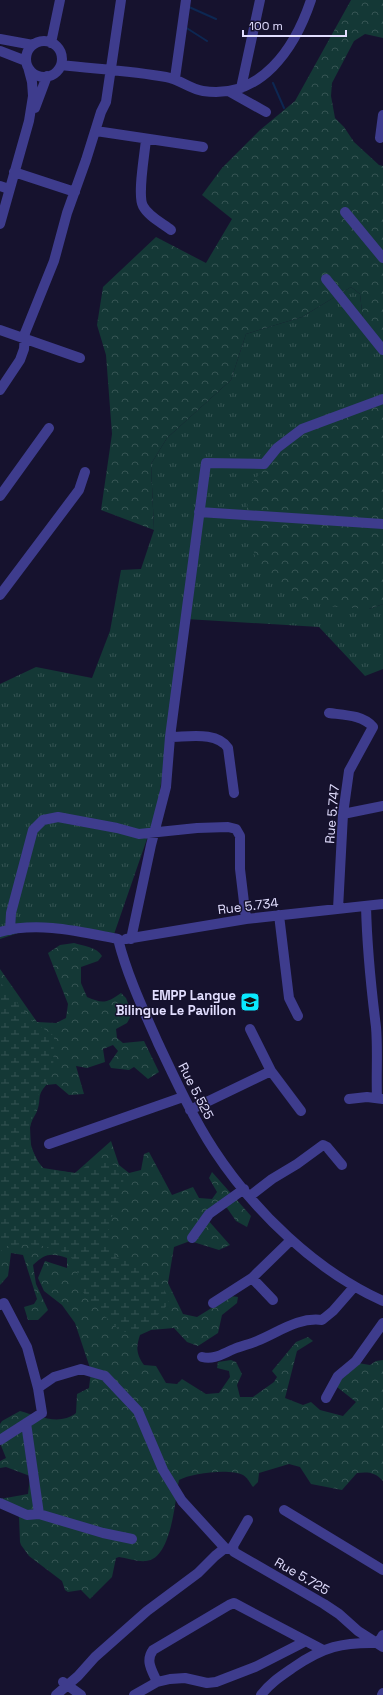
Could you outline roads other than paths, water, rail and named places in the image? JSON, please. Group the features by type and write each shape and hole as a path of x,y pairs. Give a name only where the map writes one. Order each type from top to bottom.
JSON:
{"street":[{"path":"51,43 60,0"},
{"path":"0,390 20,360 24,349 24,338 54,261 67,213 96,131 101,112 106,102 121,0"},
{"path":"175,78 186,0"},
{"path":"241,88 260,0"},
{"path":"61,64 175,78 201,91 230,92 260,79 279,62 298,30 311,0"},
{"path":"0,39 33,45"},
{"path":"0,51 27,64 36,75 47,76 56,72 61,64 61,54 59,50 51,43 42,41 33,45 26,55 27,64 32,82 33,96 29,120"},
{"path":"0,224 5,188 14,172 29,120 47,76"},
{"path":"230,92 266,112"},
{"path":"380,138 383,115"},
{"path":"96,131 203,147"},
{"path":"146,139 140,197 143,206 151,215 171,230"},
{"path":"14,172 75,192"},
{"path":"345,212 383,258"},
{"path":"326,279 383,350"},
{"path":"0,330 80,358"},
{"path":"131,939 169,770 170,737 206,463 264,464 276,448 302,429 383,398"},
{"path":"0,496 49,428"},
{"path":"0,595 79,490 85,472"},
{"path":"199,512 383,524"},
{"name":"Rue 5.747","path":"329,713 353,716 369,722 373,728 349,771 343,814 338,909"},
{"path":"170,737 206,737 224,742 228,748 234,793"},
{"path":"343,814 383,806"},
{"path":"118,939 58,929 33,928 5,931 33,830 43,820 58,817 139,834 155,831 220,827 236,829 240,836 240,869 246,919"},
{"name":"Rue 5.734","path":"118,939 131,939 246,919 383,904"},
{"path":"349,1099 380,1098 376,1071 377,1045 371,988 366,906"},
{"path":"280,915 289,998 298,1016"},
{"name":"Rue 5.525","path":"118,939 127,972 183,1097 214,1151 247,1193 291,1240 307,1254 354,1287 383,1301"},
{"path":"250,1029 271,1071 301,1111"},
{"path":"190,1110 271,1071"},
{"path":"49,1144 183,1097"},
{"path":"192,1238 209,1214 297,1164 320,1146 327,1146 342,1165"},
{"path":"213,1303 252,1278 291,1240"},
{"path":"252,1278 273,1300"},
{"path":"202,1357 216,1357 235,1348 258,1340 286,1326 311,1319 322,1320 333,1311 354,1287"},
{"path":"0,1305 4,1303 27,1347 38,1388 42,1413 0,1440"},
{"path":"326,1398 338,1376 356,1361 383,1323"},
{"name":"Rue 5.725","path":"38,1388 54,1377 81,1369 105,1376 138,1411 163,1470 182,1501 229,1549 339,1614 358,1631 381,1642"},
{"path":"26,1423 39,1514"},
{"path":"0,1503 27,1515 39,1514 103,1533 132,1539"},
{"path":"284,1510 383,1570"},
{"path":"56,1695 65,1683 78,1676 95,1657 147,1612 198,1573 215,1556 233,1546 248,1520"},
{"path":"157,1682 148,1660 153,1650 229,1604 234,1603 323,1650"},
{"path":"348,1643 358,1631"},
{"path":"134,1695 157,1682 186,1678 216,1682 255,1667 306,1641"},
{"path":"260,1695 270,1683 315,1653 348,1643 381,1642"},
{"path":"65,1683 80,1695"}],"waterway":[{"path":"189,7 216,19"},
{"path":"185,27 207,41"},
{"path":"273,83 284,108"}],"place":[{"name":"EMPP Langue Bilingue Le Pavillon","path":"250,1002"}]}
